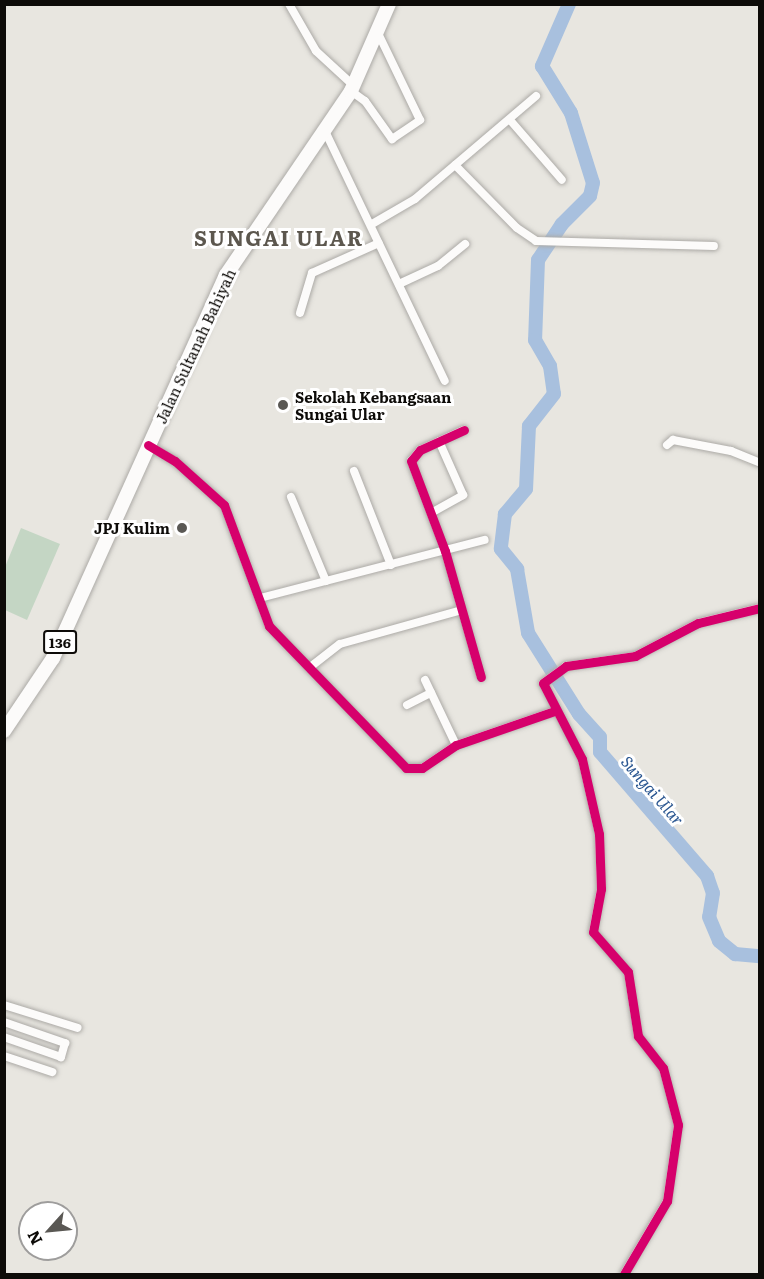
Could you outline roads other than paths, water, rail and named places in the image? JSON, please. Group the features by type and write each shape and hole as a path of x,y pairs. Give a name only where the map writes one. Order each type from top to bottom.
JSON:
{"main road":[{"name":"Jalan Sultanah Bahiyah","path":"4,730 53,658 226,275 352,88 389,4"}],"street":[{"path":"290,4 316,51 365,101 392,139 420,120 377,31"},
{"path":"372,224 415,199 536,96"},
{"path":"510,120 562,180"},
{"path":"325,131 372,224 445,381"},
{"path":"455,165 517,228 536,241 553,244 714,246"},
{"path":"300,313 312,273 379,243"},
{"path":"399,284 438,266 465,244"},
{"path":"464,430 439,441 411,460 445,551 481,677"},
{"path":"667,445 673,440 684,442 731,452 759,463"},
{"path":"431,513 463,495 439,441"},
{"path":"148,446 176,461 224,505 269,626 406,768 422,768 456,745 555,711"},
{"path":"354,471 391,565"},
{"path":"291,497 326,581"},
{"path":"260,598 485,540"},
{"path":"624,1275 670,1190 678,1125 663,1068 638,1036 628,972 593,932 601,890 599,834 582,759 543,688 546,676 559,668 627,658 698,623 759,608"},
{"path":"309,668 340,644 462,610"},
{"path":"425,680 456,745"},
{"path":"407,705 431,693"},
{"path":"4,1005 78,1028"},
{"path":"4,1022 64,1043 61,1057 4,1037"},
{"path":"54,1038 61,1023"},
{"path":"4,1056 52,1072"}],"waterway":[{"name":"Sungai Ular","path":"569,4 542,66 571,113 593,183 590,196 562,224 538,260 535,340 550,366 554,394 529,426 526,489 505,514 501,549 517,569 528,633 579,714 600,737 600,752 707,876 713,893 709,917 719,941 735,954 760,956"}],"place":[{"name":"Sekolah Kebangsaan Sungai Ular","path":"283,405"},
{"name":"JPJ Kulim","path":"182,528"}],"district":[{"name":"SUNGAI ULAR","path":"279,237"}]}
